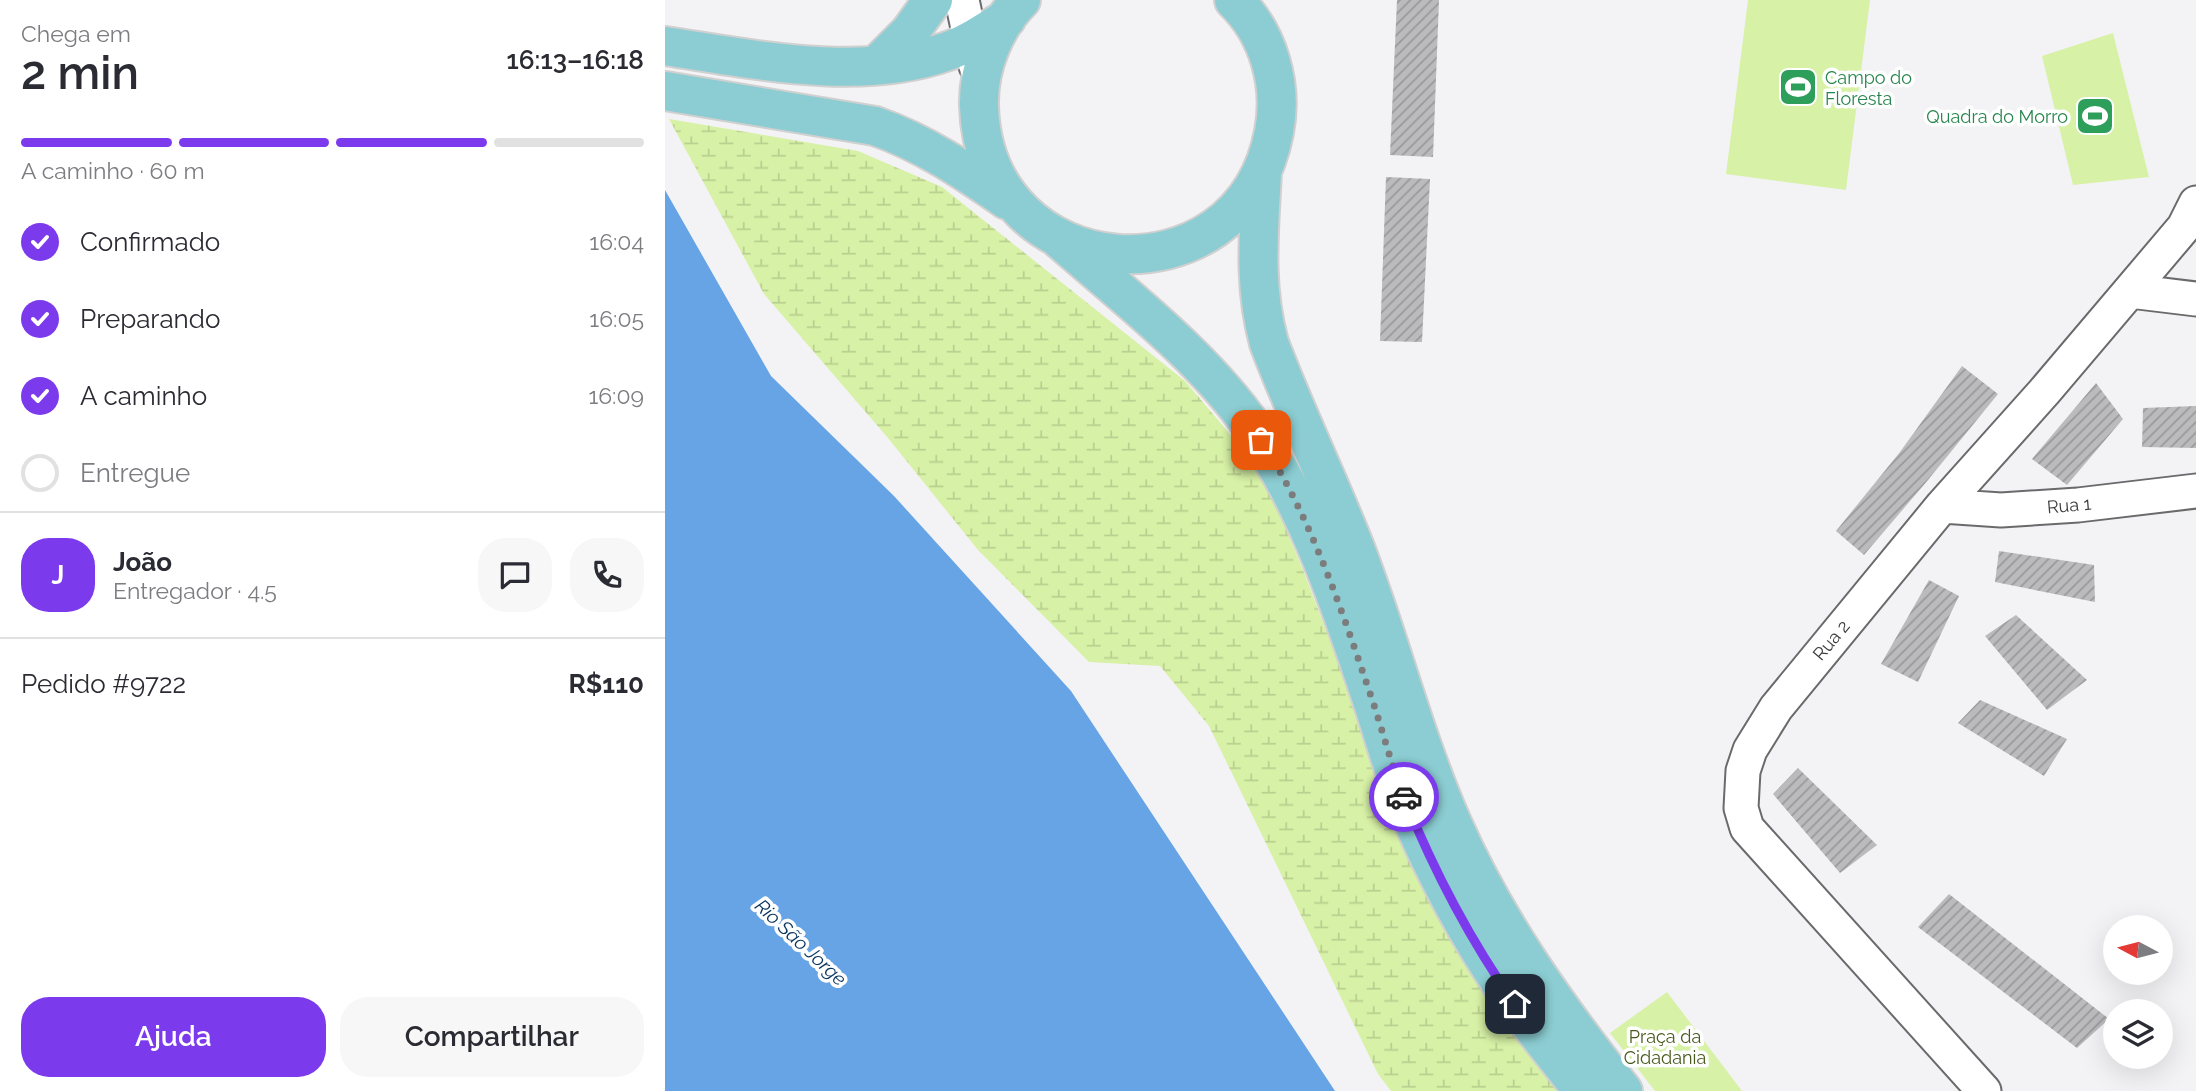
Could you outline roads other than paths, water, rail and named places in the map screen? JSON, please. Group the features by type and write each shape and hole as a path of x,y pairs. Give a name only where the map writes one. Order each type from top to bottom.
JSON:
{"main road":[{"path":"1057,237 1087,250 1109,254 1131,255 1171,249 1206,233 1240,204 1262,172 1272,146 1277,118 1277,93 1273,70 1258,31 1234,0"},
{"path":"877,65 927,9"},
{"path":"665,46 792,64 877,65 915,60 958,46 1014,9"},
{"path":"1014,9 991,45 980,84 980,125 986,151 997,178 1030,219 1057,237 1186,352 1224,392 1252,426 1270,454 1306,522 1334,591 1401,788 1446,889 1515,1004 1583,1091"},
{"path":"665,91 875,126 934,152 1019,208"},
{"path":"1262,172 1258,287 1269,343 1354,546 1439,793 1470,860 1510,933 1567,1018 1623,1091"}],"street":[{"path":"962,0 958,46 980,84"},
{"name":"Rua 2","path":"1984,1091 1747,828 1741,808 1743,771 1750,750 1776,708 1942,506 2044,393 2184,227 2196,203"},
{"path":"2130,291 2196,299"},
{"name":"Rua 1","path":"1942,506 2014,509 2078,505 2196,491"}],"water":[{"name":"Rio São Jorge","path":"665,190 771,376 894,496 1071,691 1335,1091 665,1091"}],"place":[{"name":"Campo do Floresta","path":"1798,87"},
{"name":"Quadra do Morro","path":"2095,116"}],"park label":[{"name":"Praça da Cidadania","path":"1665,1046"}]}
